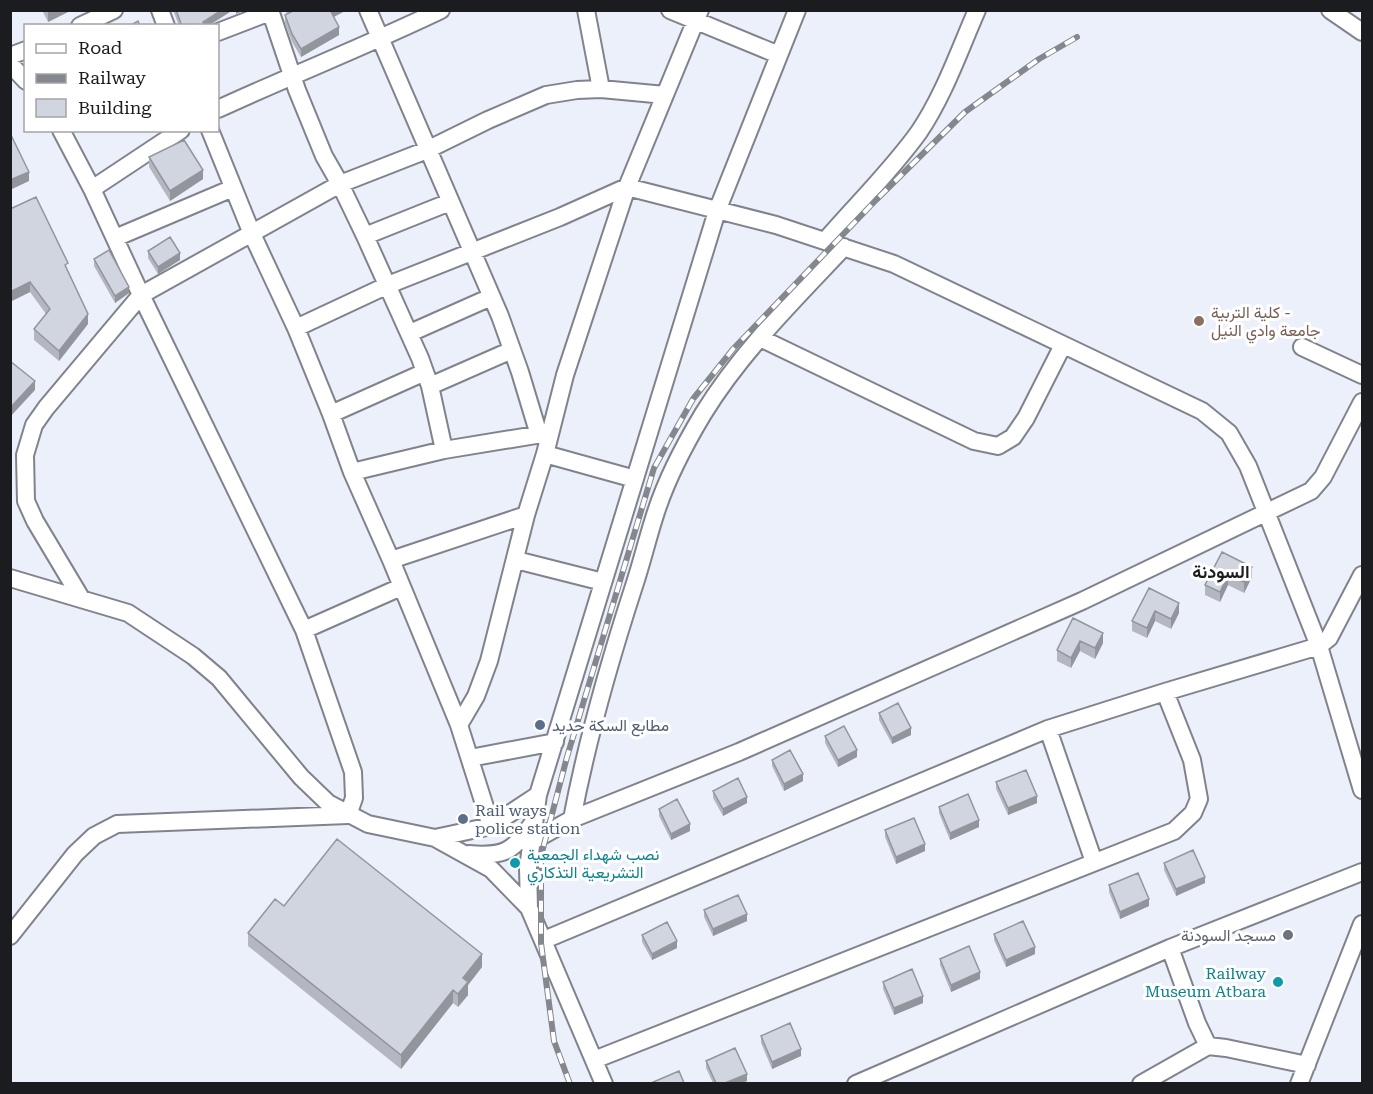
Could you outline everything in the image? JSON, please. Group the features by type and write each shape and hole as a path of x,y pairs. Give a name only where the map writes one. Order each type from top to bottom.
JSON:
{"street":[{"path":"84,24 114,10"},
{"path":"368,10 491,297 544,433"},
{"path":"219,109 293,74 379,40 441,10"},
{"path":"586,10 600,90"},
{"path":"670,10 698,16 779,55"},
{"path":"529,908 528,868 538,795 717,211 797,10"},
{"path":"825,241 892,167 920,130 941,94 977,10"},
{"path":"219,33 270,11 297,90 324,156 340,184 410,333 428,379 444,450"},
{"path":"1331,11 1362,32"},
{"path":"459,724 476,696 489,662 526,515 544,454 544,433 627,187 698,16"},
{"path":"10,64 24,79"},
{"path":"81,598 35,521 26,501 25,454 34,425 46,408 141,295 340,184 427,150 546,95 577,90 665,94"},
{"path":"61,132 92,189 304,630 353,772 354,798 348,815"},
{"path":"92,189 178,132"},
{"path":"211,132 252,234 296,328 352,472 459,724 491,826"},
{"path":"296,328 388,285 560,217 627,187 776,225 894,264 1202,411 1228,433 1248,466 1319,646 1362,790"},
{"path":"115,238 233,188"},
{"path":"365,236 450,202"},
{"path":"572,819 592,726 656,510 678,461 704,413 732,372 760,338 844,247"},
{"path":"410,333 491,297"},
{"path":"760,338 974,441 998,446 1013,437 1026,418 1063,345"},
{"path":"1302,347 1362,375"},
{"path":"331,414 512,350"},
{"path":"531,842 572,819 739,752 1071,605 1311,491 1318,484 1362,402"},
{"path":"352,472 444,450 544,433"},
{"path":"544,454 635,479"},
{"path":"391,560 526,515"},
{"path":"516,560 603,582"},
{"path":"544,940 1048,729 1319,646 1329,638 1362,575"},
{"path":"10,578 128,613 193,656 219,678 301,777 328,803 368,824 435,838 491,869 529,908 604,1083"},
{"path":"304,630 401,587"},
{"path":"594,1060 1174,831 1193,813 1199,799 1192,760 1165,692"},
{"path":"1048,729 1094,862"},
{"path":"470,758 555,742"},
{"path":"435,838 491,826 538,795"},
{"path":"10,936 75,854 94,836 117,824 348,815"},
{"path":"465,854 501,854 522,840 533,822"},
{"path":"856,1083 1170,948 1362,872"},
{"path":"1299,1083 1362,924"},
{"path":"1170,948 1208,1047"},
{"path":"1141,1083 1208,1047 1226,1048 1306,1065"}],"building":[{"path":"176,10 222,10 203,22 204,24 181,24"},
{"path":"290,10 330,10 339,27 301,49 285,15 291,12"},
{"path":"10,133 29,172 10,180"},
{"path":"184,140 203,170 170,191 149,157"},
{"path":"36,197 68,263 65,265 88,314 59,351 34,329 50,309 30,282 10,292 10,209"},
{"path":"170,237 180,253 158,267 148,251"},
{"path":"109,250 129,287 115,296 94,259"},
{"path":"10,361 35,381 10,408"},
{"path":"1222,552 1252,567 1244,582 1228,575 1220,592 1205,585"},
{"path":"1149,588 1179,603 1171,619 1155,611 1147,628 1132,621"},
{"path":"1073,618 1103,633 1095,648 1080,641 1071,658 1057,650"},
{"path":"898,703 911,728 892,738 879,713"},
{"path":"844,726 857,750 838,760 825,736"},
{"path":"790,750 803,774 784,784 772,760"},
{"path":"1026,770 1037,796 1008,808 996,782"},
{"path":"738,778 747,797 723,809 713,791"},
{"path":"968,794 979,820 950,833 939,807"},
{"path":"677,799 690,824 671,834 659,809"},
{"path":"914,818 925,844 896,857 885,830"},
{"path":"337,839 482,954 463,978 468,982 458,994 453,990 401,1055 248,933 275,899 284,906"},
{"path":"1193,850 1205,877 1176,889 1164,863"},
{"path":"1138,873 1149,899 1120,912 1109,885"},
{"path":"738,895 747,914 713,929 704,910"},
{"path":"1023,921 1035,947 1006,960 994,934"},
{"path":"667,922 677,941 652,954 642,935"},
{"path":"969,946 980,972 951,985 940,959"},
{"path":"912,969 923,996 894,1008 883,982"},
{"path":"790,1023 801,1049 772,1062 761,1036"},
{"path":"735,1048 747,1074 725,1083 716,1083 706,1061"},
{"path":"679,1071 684,1083 651,1083"}],"railway":[{"path":"570,1084 554,1041 541,943 541,856 567,757 654,468 693,399 734,348 876,200 965,112 1039,59 1077,37"}],"place":[{"name":"كلية التربية - جامعة وادي النيل","path":"1199,321"},
{"name":"مطابع السكة حديد","path":"540,725"},
{"name":"Rail ways police station","path":"463,819"},
{"name":"نصب شهداء الجمعية التشريعية التذكاري","path":"515,863"},
{"name":"مسجد السودنة","path":"1288,935"},
{"name":"Railway Museum Atbara","path":"1278,982"}],"district":[{"name":"السودنة","path":"1221,572"}]}
